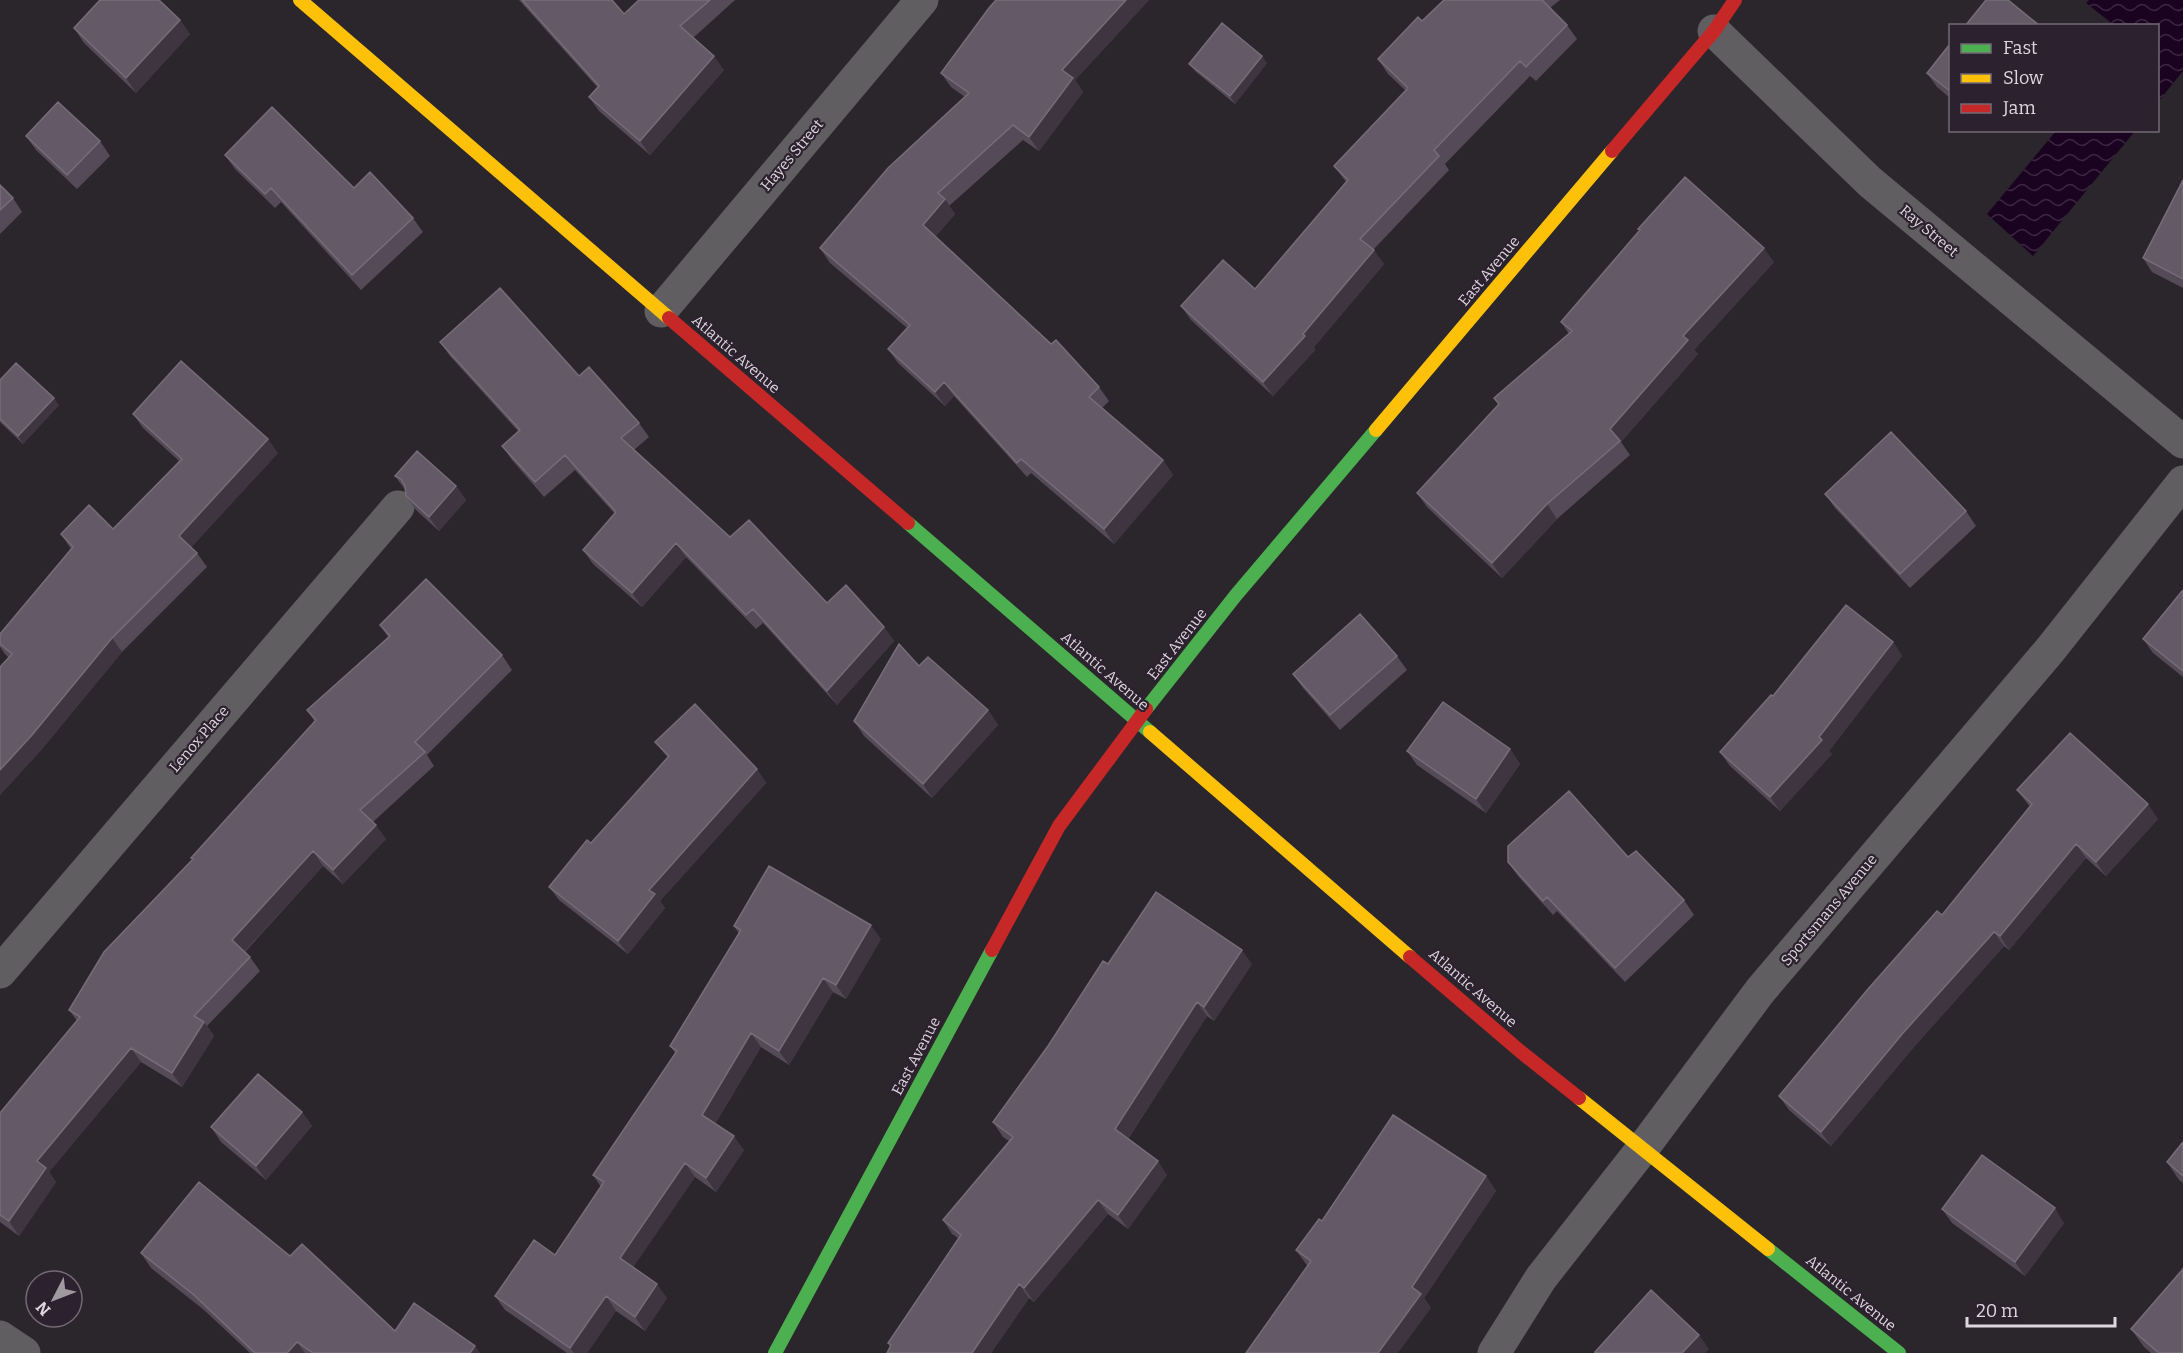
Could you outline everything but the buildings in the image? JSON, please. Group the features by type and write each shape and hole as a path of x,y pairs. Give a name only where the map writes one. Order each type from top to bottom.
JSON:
{"main road":[{"name":"Atlantic Avenue","path":"300,0 1521,1052 1899,1353"},
{"path":"1714,31 1735,0"},
{"name":"East Avenue","path":"775,1353 1059,826 1137,721 1236,596 1714,31"}],"street":[{"name":"Hayes Street","path":"661,311 922,0"},
{"name":"Ray Street","path":"1714,31 1870,182 2183,442"},
{"name":"Sportsmans Avenue","path":"1494,1353 1541,1278 1643,1148 1760,992 2050,650 2183,482"},
{"name":"Lenox Place","path":"0,972 398,507"},
{"path":"0,1337 24,1353"}],"water":[{"path":"2089,0 2183,0 2183,71 2159,101 2159,24 2113,24 2086,3"},
{"path":"2055,132 2134,132 2033,256 1987,214"}],"traffic: fast":[{"path":"1146,709 1236,595 1376,430"},
{"path":"908,523 1150,732"},
{"path":"775,1353 992,950"},
{"path":"1768,1249 1899,1353"}],"traffic: slow":[{"path":"300,0 669,318"},
{"path":"1376,430 1612,151"},
{"path":"1150,732 1410,957"},
{"path":"1579,1098 1768,1249"}],"traffic: jam":[{"path":"1612,151 1714,31 1735,0"},
{"path":"669,318 908,523"},
{"path":"992,950 1059,826 1146,709"},
{"path":"1410,957 1521,1052 1579,1098"}]}
